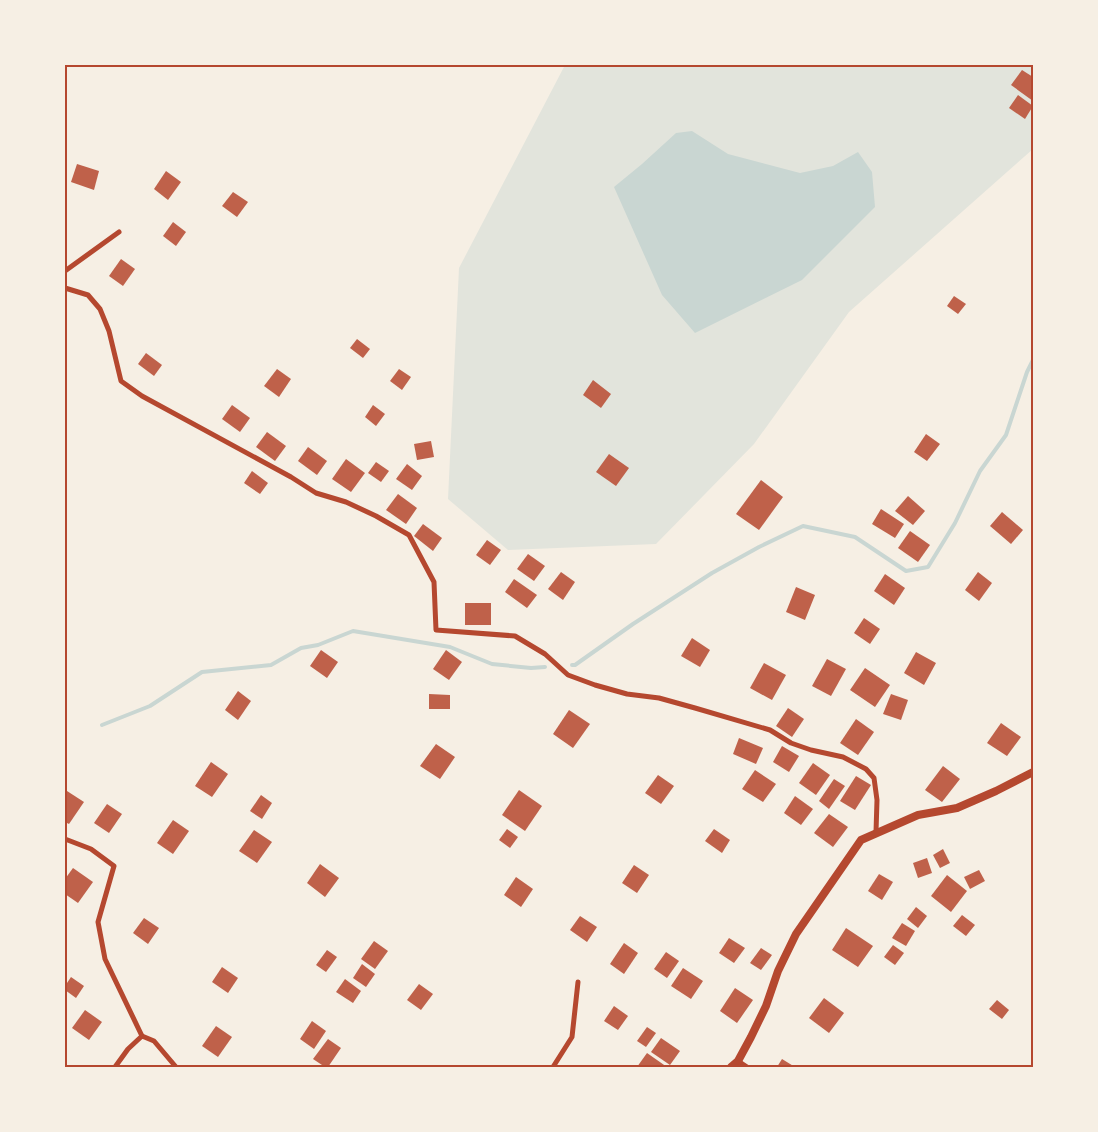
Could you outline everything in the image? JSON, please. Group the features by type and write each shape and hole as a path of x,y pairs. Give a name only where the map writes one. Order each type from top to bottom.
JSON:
{"main road":[{"path":"731,1067 738,1061 766,1006 778,971 796,934 861,840 918,815 957,808 1033,772"}],"street":[{"path":"65,270 119,232"},
{"path":"65,288 88,295 100,309 109,331 121,381 142,396 291,477 316,493 376,516 409,535 434,582 436,630 515,636 545,654 568,674 595,685 626,694 659,698 770,730 791,743 842,758 866,769 874,778 876,832"},
{"path":"65,839 91,849 114,866 98,922 105,959 142,1036 154,1041 176,1067"},
{"path":"553,1067 572,1038 578,982"},
{"path":"114,1067 128,1049 142,1036"},
{"path":"738,1061 747,1067"}],"shaded area":[{"path":"565,65 1033,65 1033,149 849,312 754,444 656,544 508,550 448,499 459,268"},
{"path":"692,131 728,154 800,173 833,166 858,152 872,172 875,207 802,280 695,333 662,295 614,187 676,133"}],"building":[{"path":"1022,70 1033,77 1033,101 1011,85"},
{"path":"1018,95 1033,106 1025,119 1009,108"},
{"path":"77,164 99,171 94,190 71,182"},
{"path":"166,171 181,182 168,200 154,189"},
{"path":"233,192 248,202 237,217 222,206"},
{"path":"173,222 186,232 176,246 163,236"},
{"path":"121,259 135,269 123,286 109,276"},
{"path":"954,296 966,304 958,314 947,306"},
{"path":"357,339 370,349 363,358 350,348"},
{"path":"146,353 162,365 154,376 138,364"},
{"path":"277,369 291,379 279,397 264,386"},
{"path":"399,369 411,377 402,390 390,381"},
{"path":"593,380 611,394 601,408 583,395"},
{"path":"232,405 250,418 240,432 222,419"},
{"path":"373,405 385,414 376,426 365,417"},
{"path":"267,432 286,446 275,461 256,447"},
{"path":"926,434 940,444 927,461 914,452"},
{"path":"431,441 434,457 417,460 414,444"},
{"path":"308,447 327,461 317,475 298,461"},
{"path":"609,454 629,468 616,486 596,472"},
{"path":"346,459 365,473 351,492 332,479"},
{"path":"376,462 389,471 381,482 368,473"},
{"path":"407,464 422,476 412,490 396,479"},
{"path":"252,471 268,483 260,494 244,483"},
{"path":"761,480 783,497 759,530 736,514"},
{"path":"398,494 417,508 406,524 386,510"},
{"path":"908,496 925,511 913,525 895,511"},
{"path":"881,509 904,524 895,538 872,524"},
{"path":"1002,512 1023,530 1011,544 990,526"},
{"path":"423,524 442,538 433,551 414,536"},
{"path":"910,531 930,545 918,562 898,548"},
{"path":"487,540 501,550 490,565 476,555"},
{"path":"528,554 545,566 534,581 517,569"},
{"path":"561,572 575,582 563,600 548,589"},
{"path":"978,572 992,583 979,601 965,590"},
{"path":"885,574 905,588 894,605 874,591"},
{"path":"514,579 537,595 527,608 505,592"},
{"path":"796,587 815,595 805,620 786,612"},
{"path":"465,603 491,603 491,625 465,625"},
{"path":"864,618 880,629 870,644 854,633"},
{"path":"692,638 710,650 700,667 681,656"},
{"path":"321,650 338,662 327,678 310,666"},
{"path":"446,650 462,662 449,680 433,669"},
{"path":"916,652 936,663 924,685 904,673"},
{"path":"827,659 846,669 831,696 812,686"},
{"path":"764,663 786,675 772,700 750,688"},
{"path":"865,668 890,685 875,707 850,690"},
{"path":"238,691 251,701 238,720 225,710"},
{"path":"429,694 450,695 450,709 429,709"},
{"path":"891,694 908,700 901,720 883,714"},
{"path":"788,708 804,719 792,737 776,726"},
{"path":"569,710 590,724 573,748 553,734"},
{"path":"856,719 874,732 858,755 840,743"},
{"path":"1001,723 1021,737 1007,756 987,743"},
{"path":"739,738 763,748 756,764 733,754"},
{"path":"436,744 455,757 440,779 420,766"},
{"path":"782,746 799,756 789,772 773,762"},
{"path":"211,762 228,774 212,797 195,786"},
{"path":"813,763 830,775 816,795 799,783"},
{"path":"943,766 960,779 942,802 925,790"},
{"path":"755,770 776,784 763,802 742,789"},
{"path":"658,775 674,786 661,804 645,793"},
{"path":"856,776 871,785 855,810 840,801"},
{"path":"834,779 845,786 829,809 819,801"},
{"path":"519,790 542,806 525,831 502,815"},
{"path":"67,791 84,802 69,824 65,822 65,793"},
{"path":"261,795 272,803 262,819 250,811"},
{"path":"795,796 813,809 801,825 784,813"},
{"path":"107,804 122,814 109,833 94,823"},
{"path":"829,814 848,827 833,847 814,833"},
{"path":"173,820 189,831 173,854 157,843"},
{"path":"507,829 518,837 510,848 499,840"},
{"path":"714,829 730,840 722,853 705,841"},
{"path":"254,830 272,842 257,863 239,851"},
{"path":"943,849 950,863 940,868 933,855"},
{"path":"927,858 932,873 918,878 913,863"},
{"path":"320,864 339,878 325,897 307,883"},
{"path":"634,865 649,875 637,893 622,883"},
{"path":"73,868 93,882 78,903 65,894 65,879"},
{"path":"979,870 985,881 970,889 964,877"},
{"path":"879,874 893,882 882,900 868,891"},
{"path":"947,875 967,891 951,912 931,896"},
{"path":"516,877 533,889 521,907 504,895"},
{"path":"916,907 927,916 918,928 907,919"},
{"path":"962,915 975,925 966,936 953,926"},
{"path":"580,916 597,927 587,942 570,930"},
{"path":"144,918 159,928 148,944 133,933"},
{"path":"902,923 915,931 906,946 892,938"},
{"path":"846,928 873,946 858,967 832,950"},
{"path":"729,938 745,948 734,963 719,953"},
{"path":"374,941 388,951 375,969 361,959"},
{"path":"624,943 638,953 624,974 610,964"},
{"path":"893,945 904,953 895,965 884,957"},
{"path":"761,948 772,955 761,970 750,963"},
{"path":"327,950 337,957 326,972 316,965"},
{"path":"666,952 679,961 667,978 654,969"},
{"path":"362,964 375,974 366,987 353,978"},
{"path":"222,967 238,978 228,993 212,982"},
{"path":"683,968 703,981 691,999 671,986"},
{"path":"71,977 84,986 76,998 65,990 65,986"},
{"path":"345,979 361,991 353,1003 336,992"},
{"path":"419,984 433,994 421,1010 407,1000"},
{"path":"735,988 753,1000 737,1023 720,1011"},
{"path":"824,998 844,1013 829,1033 809,1018"},
{"path":"997,1000 1009,1010 1002,1019 989,1009"},
{"path":"614,1006 628,1016 618,1030 604,1021"},
{"path":"85,1010 102,1022 89,1040 72,1028"},
{"path":"312,1021 326,1031 314,1049 300,1039"},
{"path":"216,1026 232,1037 218,1057 202,1046"},
{"path":"647,1027 656,1033 646,1047 637,1041"},
{"path":"661,1038 680,1051 670,1065 651,1052"},
{"path":"328,1039 341,1048 328,1067 325,1067 313,1059"},
{"path":"647,1053 667,1067 637,1067"},
{"path":"782,1059 795,1067 777,1067"}],"waterway":[{"path":"572,665 575,665 633,624 712,573 759,547 803,526 855,537 906,571 928,567 955,523 980,471 1006,435 1027,372 1033,360"},
{"path":"102,725 150,706 202,672 271,665 301,648 318,645 353,631 450,647 492,664 531,668 545,667"}]}
